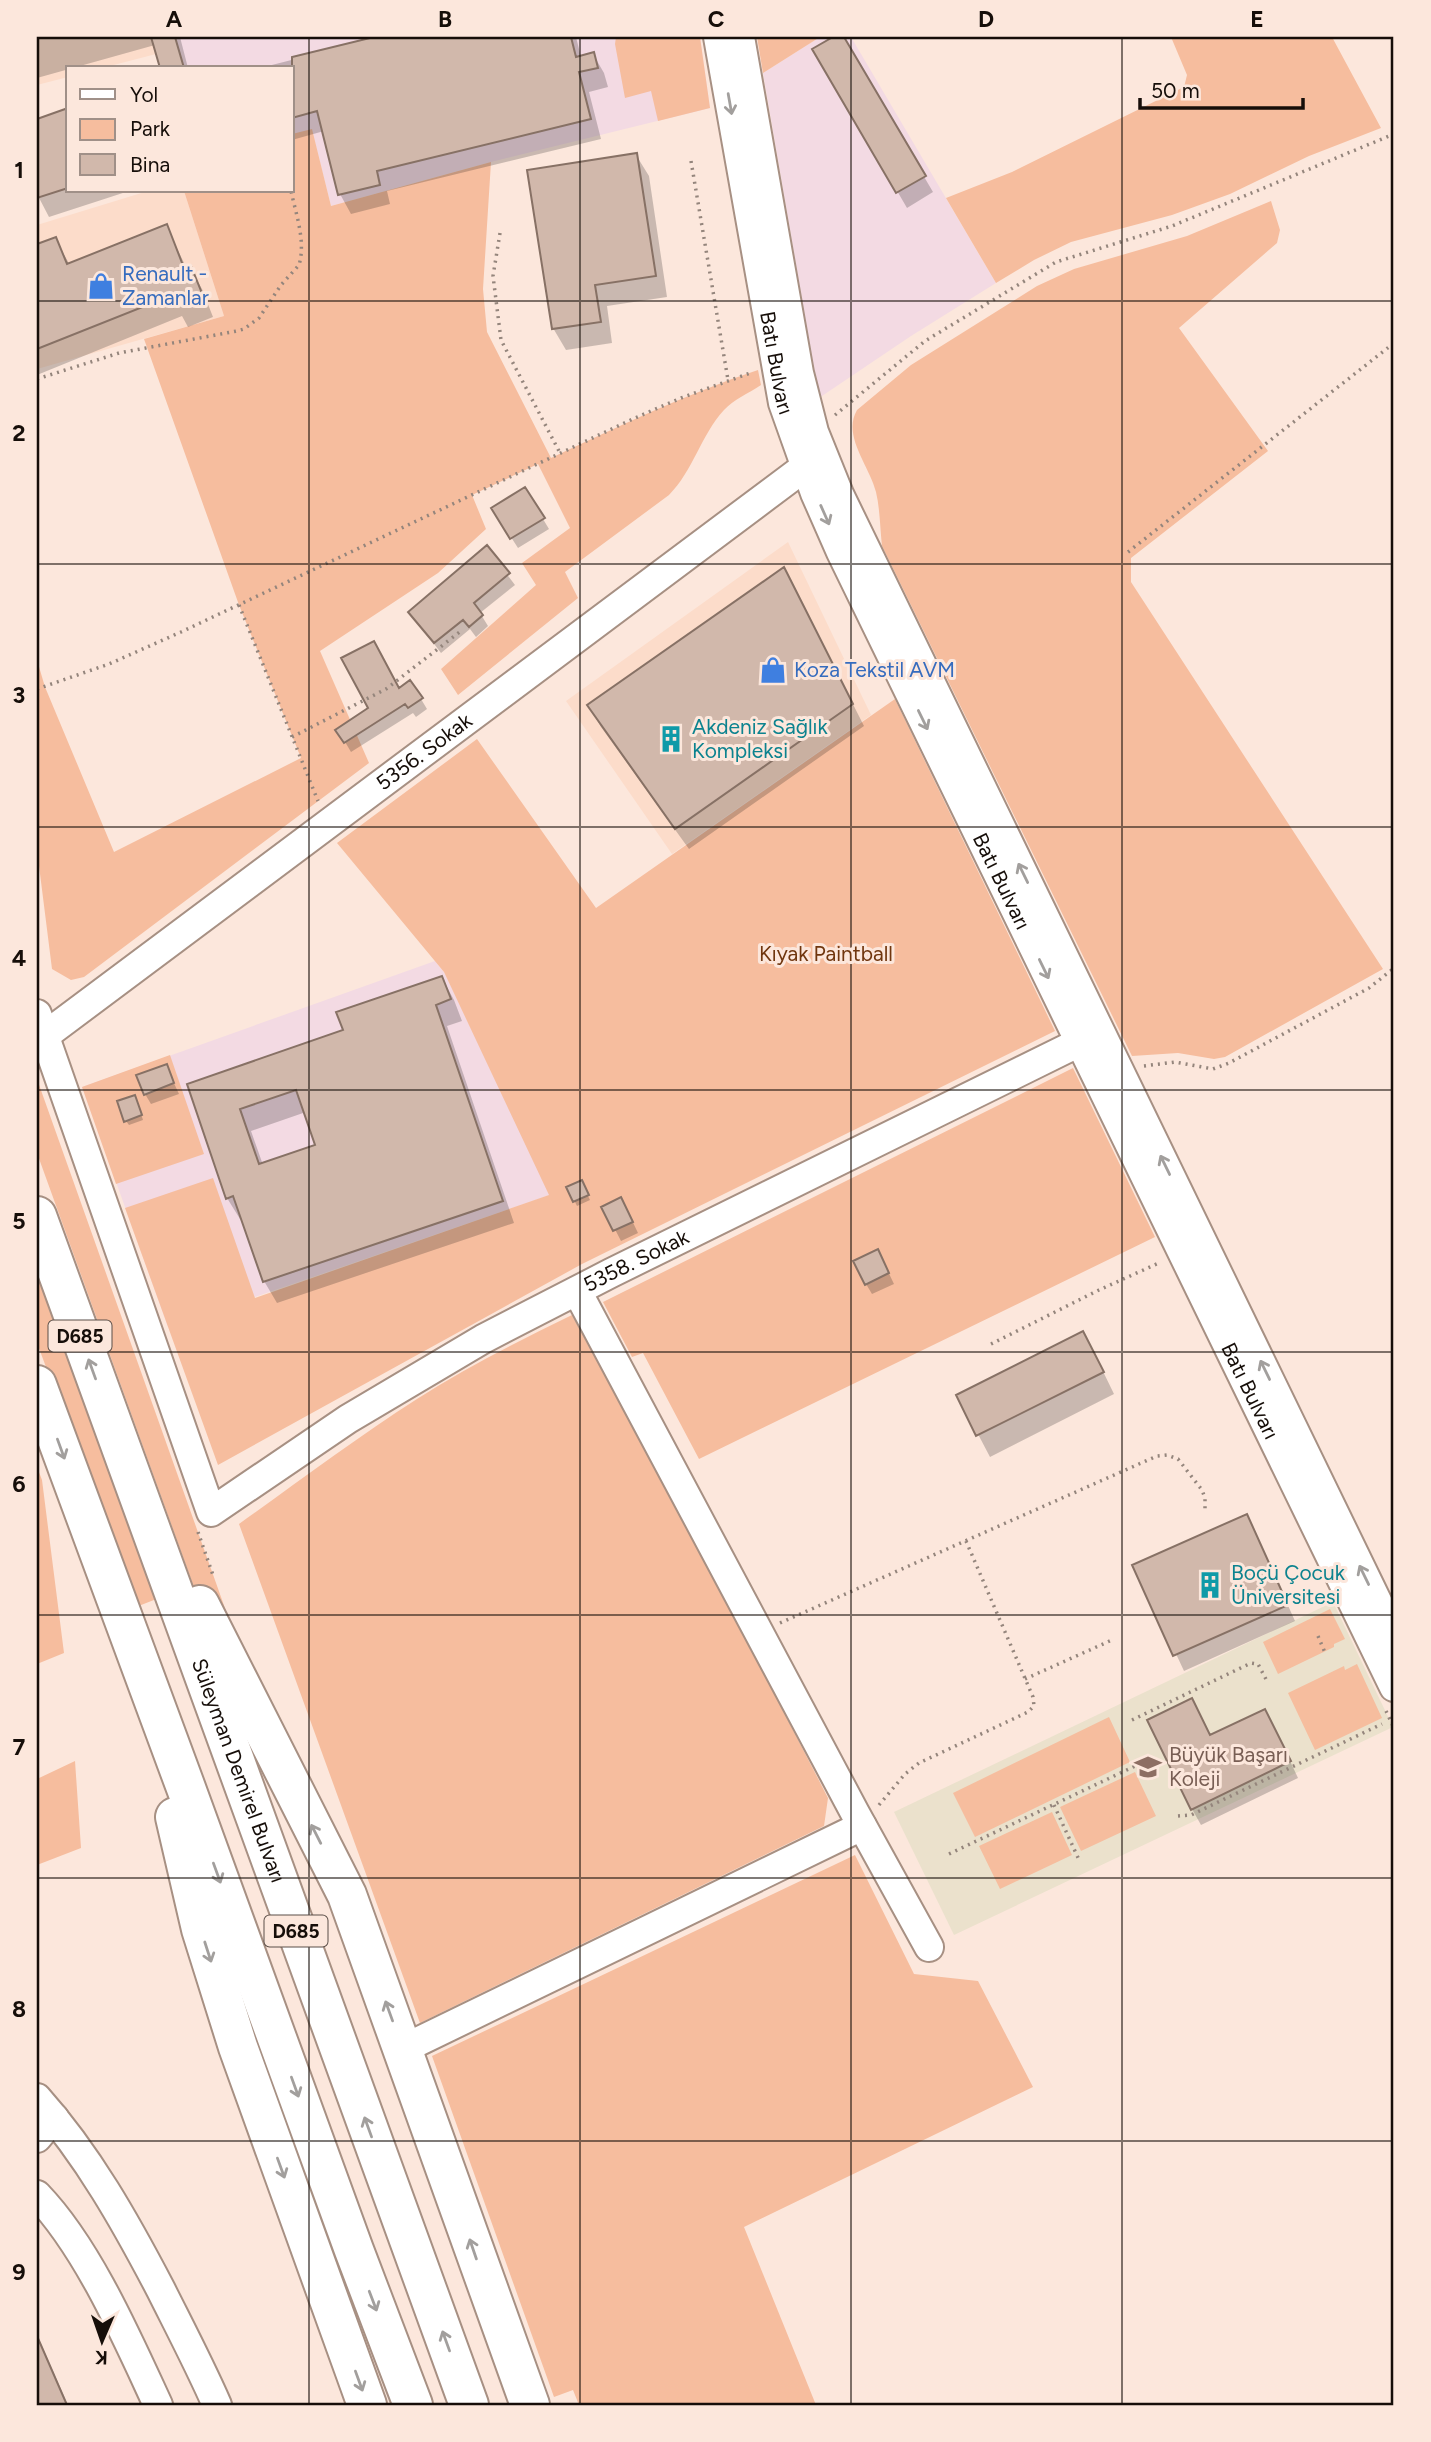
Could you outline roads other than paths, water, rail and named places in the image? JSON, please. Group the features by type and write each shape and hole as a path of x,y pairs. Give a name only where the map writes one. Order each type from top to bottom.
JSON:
{"highway":[{"name":"Süleyman Demirel Bulvarı","path":"37,1216 469,2405"},
{"name":"D685","path":"37,1385 413,2405"},
{"path":"124,1457 347,1895 530,2405"},
{"path":"151,1694 201,1929 238,2047 367,2405"}],"street":[{"name":"Batı Bulvarı","path":"718,37 775,365 783,403 805,467 841,552 1394,1687"},
{"name":"Batı Bulvarı","path":"740,37 799,373 814,432 860,539 1394,1636"},
{"name":"5356. Sokak","path":"40,1026 328,824 805,467"},
{"name":"5358. Sokak","path":"40,1026 211,1513 348,1419 483,1339 1080,1042"},
{"path":"577,1291 929,1947"},
{"path":"403,2049 862,1826"},
{"path":"43,2118 108,2195 174,2316 217,2405"},
{"path":"37,2195 76,2245 158,2405"}],"place":[{"name":"Renault - Zamanlar","path":"101,286"},
{"name":"Koza Tekstil AVM","path":"773,670"},
{"name":"Akdeniz Sağlık Kompleksi","path":"671,739"},
{"name":"Boçü Çocuk Üniversitesi","path":"1210,1585"},
{"name":"Büyük Başarı Koleji","path":"1148,1767"}],"park label":[{"name":"Kıyak Paintball","path":"826,954"}]}
